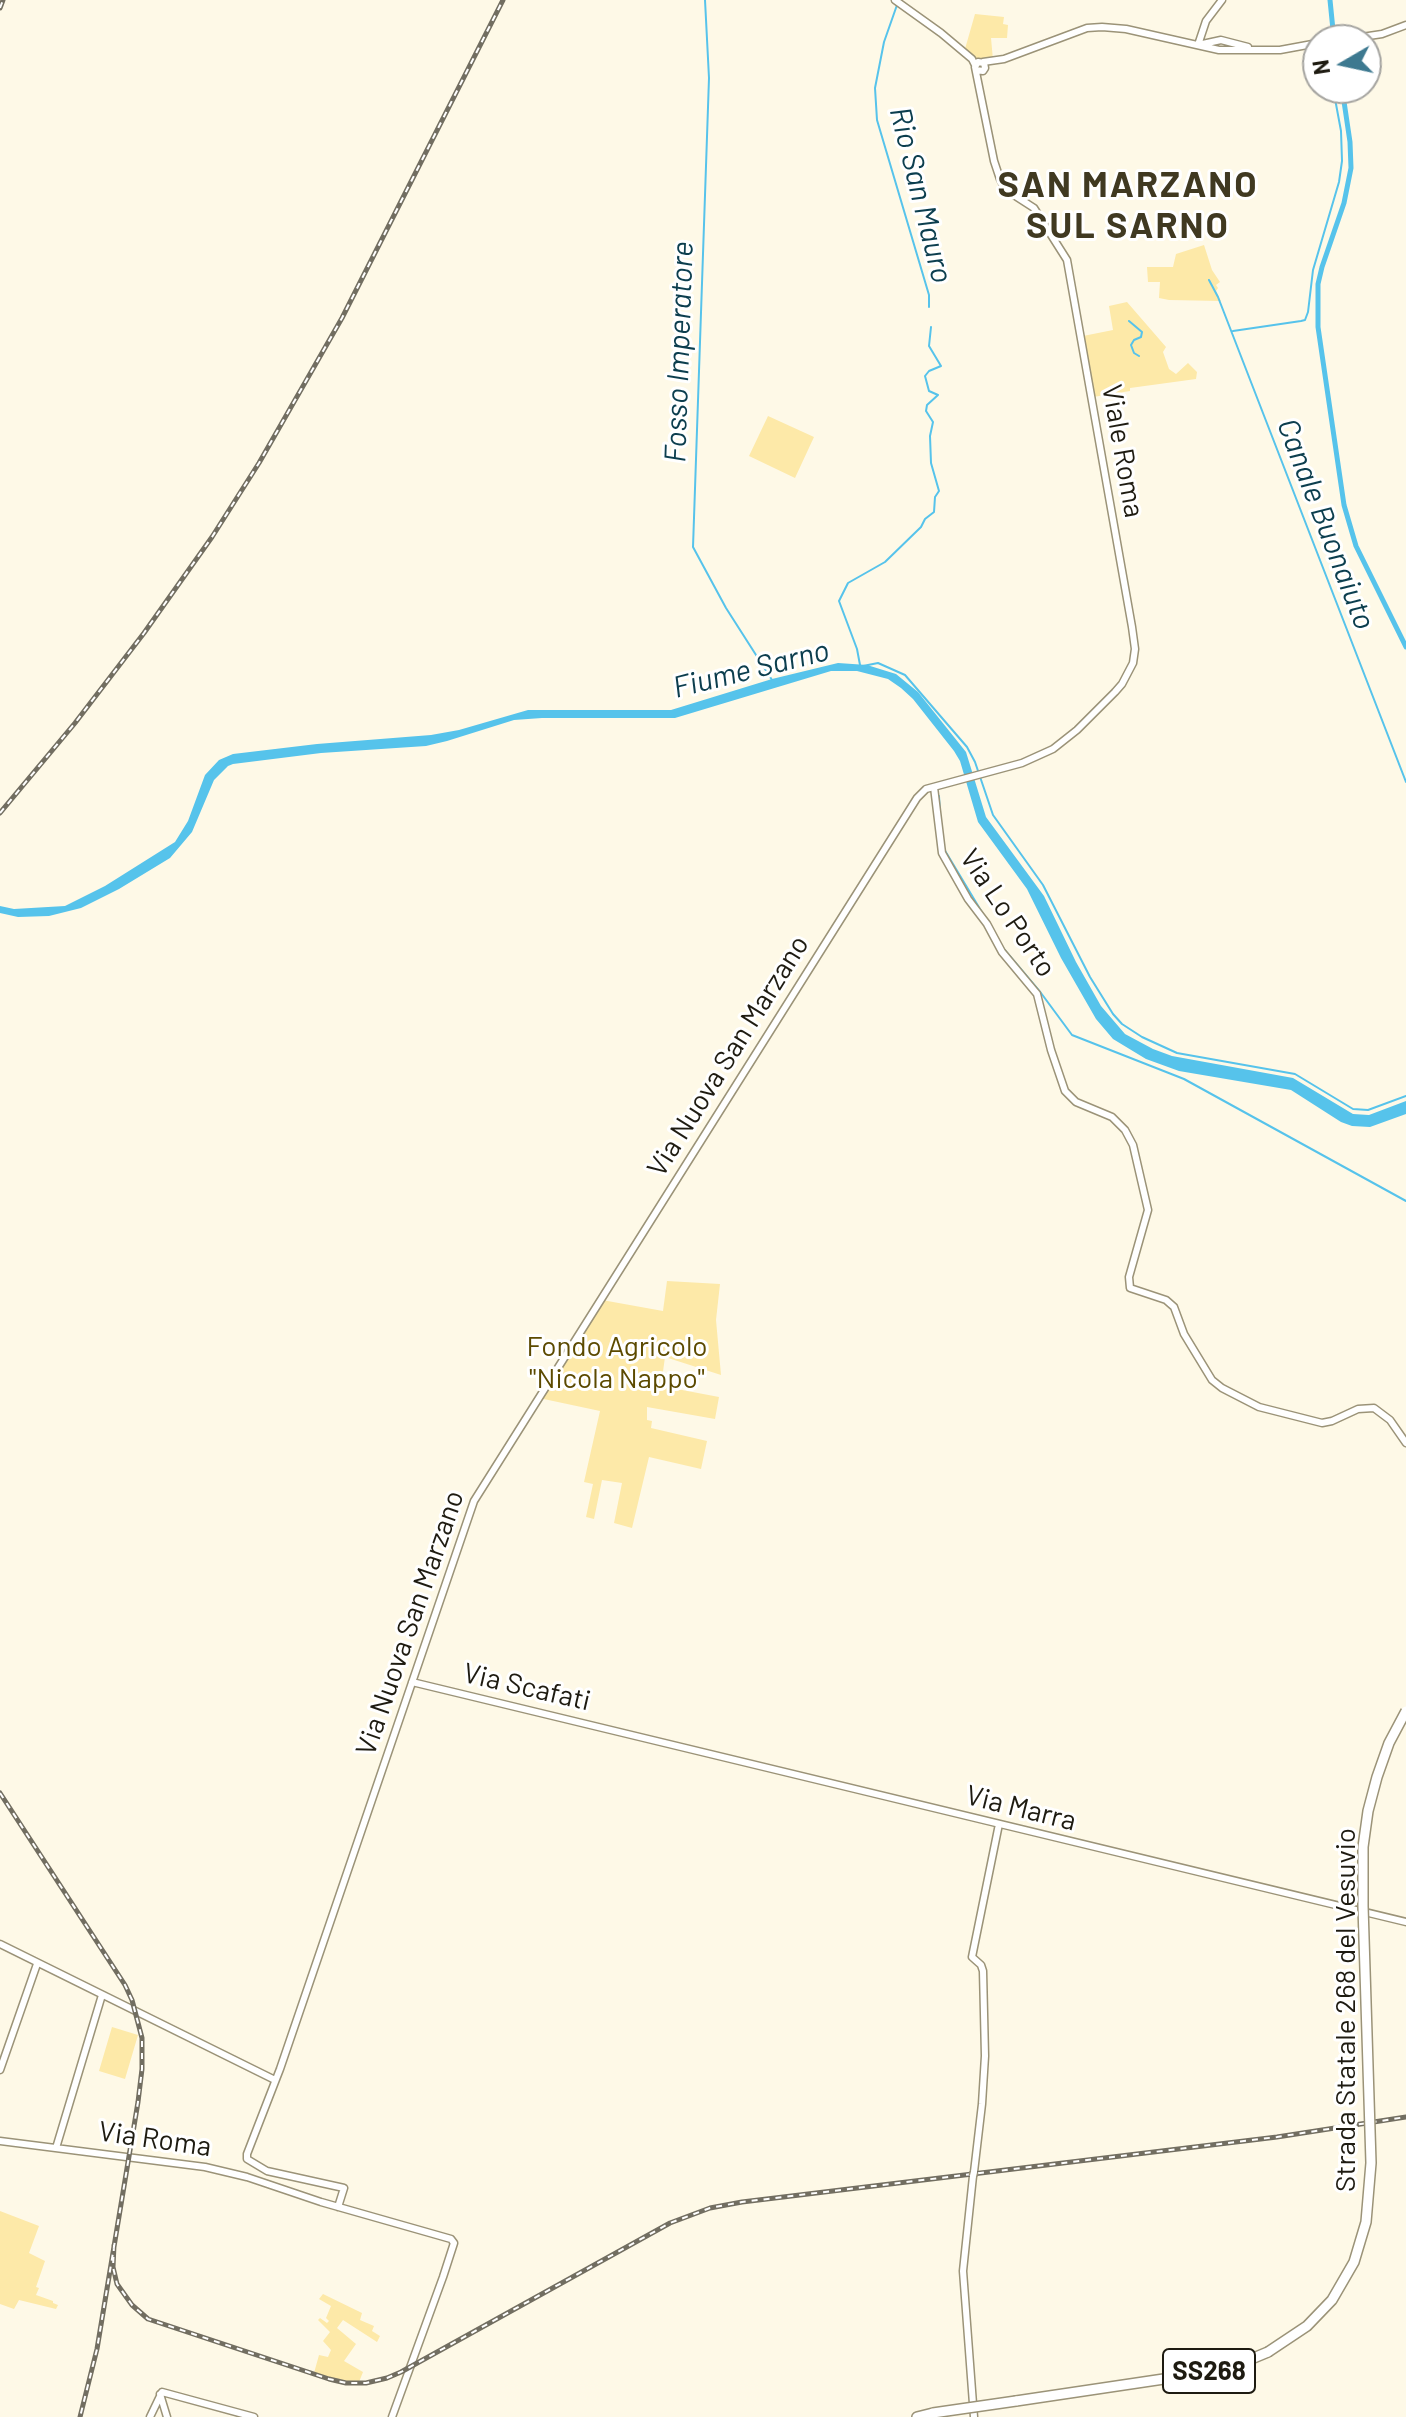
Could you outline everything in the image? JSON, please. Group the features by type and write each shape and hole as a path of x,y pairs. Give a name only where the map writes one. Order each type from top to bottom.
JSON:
{"highway":[{"name":"Strada Statale 268 del Vesuvio","path":"917,2417 1218,2370 1268,2352 1298,2333 1332,2300 1354,2262 1366,2222 1371,2163 1363,1847 1377,1777 1389,1743 1406,1711"}],"street":[{"path":"1198,45 1207,19 1222,0"},
{"path":"898,1 978,66 1067,34 1102,27 1126,29 1198,45 1211,45 1223,40 1255,50"},
{"path":"1382,34 1406,25"},
{"path":"1200,37 1223,50 1280,50 1302,46"},
{"path":"1223,40 1223,50"},
{"name":"Viale Roma","path":"934,787 1041,755 1066,739 1122,684 1133,663 1135,649 1067,260 1034,208 1006,190 1000,179 977,80 978,66"},
{"name":"Via Nuova San Marzano","path":"338,2207 344,2188 267,2171 247,2159 474,1501 917,798 923,791 934,787"},
{"name":"Via Lo Porto","path":"934,787 942,853 1002,952 1037,994 1063,1086 1076,1102 1118,1122 1133,1145 1148,1210 1129,1277 1130,1288 1166,1300 1173,1306 1184,1334 1212,1380 1222,1388 1259,1407 1315,1422 1332,1421 1358,1409 1374,1408 1390,1420 1406,1443"},
{"name":"Via Scafati","path":"412,1682 631,1736"},
{"name":"Via Marra","path":"631,1736 1404,1922"},
{"path":"974,2417 963,2282 985,2066 983,1981 981,1965 972,1957 999,1824"},
{"path":"0,1944 275,2080"},
{"path":"0,2070 37,1964"},
{"path":"56,2148 102,1995"},
{"name":"Via Roma","path":"0,2141 167,2161 247,2177 451,2239 454,2243 435,2302 392,2417"},
{"path":"150,2417 161,2395"},
{"path":"161,2395 167,2417"},
{"path":"161,2395 254,2417"}],"green space":[{"path":"975,14 1004,17 1003,24 1008,25 1007,38 991,38 993,60 976,58 965,49"},
{"path":"1204,245 1212,270 1220,282 1216,285 1216,291 1221,301 1159,298 1160,282 1148,282 1147,267 1173,267 1176,254"},
{"path":"1127,302 1166,347 1163,352 1169,369 1176,374 1188,363 1197,372 1196,379 1130,388 1130,391 1093,397 1083,336 1113,330 1109,306"},
{"path":"768,416 814,437 795,478 749,456"},
{"name":"Fondo Agricolo \"Nicola Nappo\"","path":"667,1281 720,1284 716,1320 721,1375 665,1357 661,1386 719,1397 715,1419 647,1407 647,1420 652,1421 651,1428 707,1441 701,1469 649,1457 632,1528 614,1523 622,1483 602,1480 594,1519 586,1517 593,1484 584,1482 600,1411 539,1398 602,1300 663,1311"},
{"path":"112,2027 138,2035 125,2079 99,2071"},
{"path":"0,2211 39,2226 29,2253 45,2261 36,2295 53,2301 58,2305 56,2309 19,2300 14,2309 0,2304"},
{"path":"323,2294 362,2313 360,2320 374,2326 372,2331 380,2336 377,2342 343,2320 337,2328 356,2344 344,2361 363,2372 359,2382 336,2380 314,2373 319,2355 328,2357 331,2350 323,2341 330,2332 318,2320 329,2321 326,2318 331,2306 319,2299"}],"water":[{"name":"Fiume Sarno","path":"838,663 867,665 896,674 918,692 966,752 986,817 1044,896 1101,1006 1125,1034 1172,1056 1293,1078 1353,1114 1369,1115 1406,1101 1406,1114 1370,1127 1352,1126 1291,1090 1179,1071 1146,1059 1113,1039 1096,1019 1061,958 1027,889 978,822 960,761 954,751 901,688 888,679 857,671 831,671 675,718 514,720 426,746 321,753 233,764 214,780 192,832 170,858 81,908 49,916 18,917 0,913 0,906 14,909 65,906 105,886 175,842 188,821 205,775 219,760 233,754 431,735 528,710 671,710 772,679"}],"waterway":[{"name":"Fosso Imperatore","path":"705,0 709,78 693,547 726,608 772,680"},
{"path":"1330,0 1332,24"},
{"name":"Rio San Mauro","path":"897,5 884,42 875,88 877,120 929,295 929,307"},
{"path":"1233,331 1305,320 1313,270 1339,182 1341,131 1336,104"},
{"path":"1344,104 1351,168 1344,203 1318,284 1318,327 1344,505 1356,546 1406,647"},
{"name":"Canale Buonaiuto","path":"1209,280 1406,782"},
{"path":"1129,321 1142,332 1141,337 1131,345 1139,356"},
{"name":"Rio San Mauro","path":"860,665 839,601 848,583 885,562 921,527 934,512 935,497 939,491 931,463 933,422 926,411 927,405 938,395 929,391 925,376 941,366 929,346 931,327"},
{"path":"863,666 878,663 905,675 967,747 993,815 1043,885 1090,977 1122,1024 1177,1053 1295,1074 1353,1109 1368,1110 1406,1096"},
{"path":"939,796 940,814"},
{"path":"944,849 998,939"},
{"path":"1003,948 1072,1035 1184,1079 1406,1201"}],"railway":[{"path":"0,8 3,0"},
{"path":"0,813 144,633 212,537 259,463 342,318 503,0"},
{"path":"0,1793 125,1985 142,2038 138,2102 97,2349 80,2417"},
{"path":"114,2245 113,2267 117,2284 132,2305 148,2319 329,2379 366,2383 401,2372 670,2223 710,2208 1277,2137 1406,2117"}],"district":[{"name":"SAN MARZANO SUL SARNO","path":"1128,206"}]}
